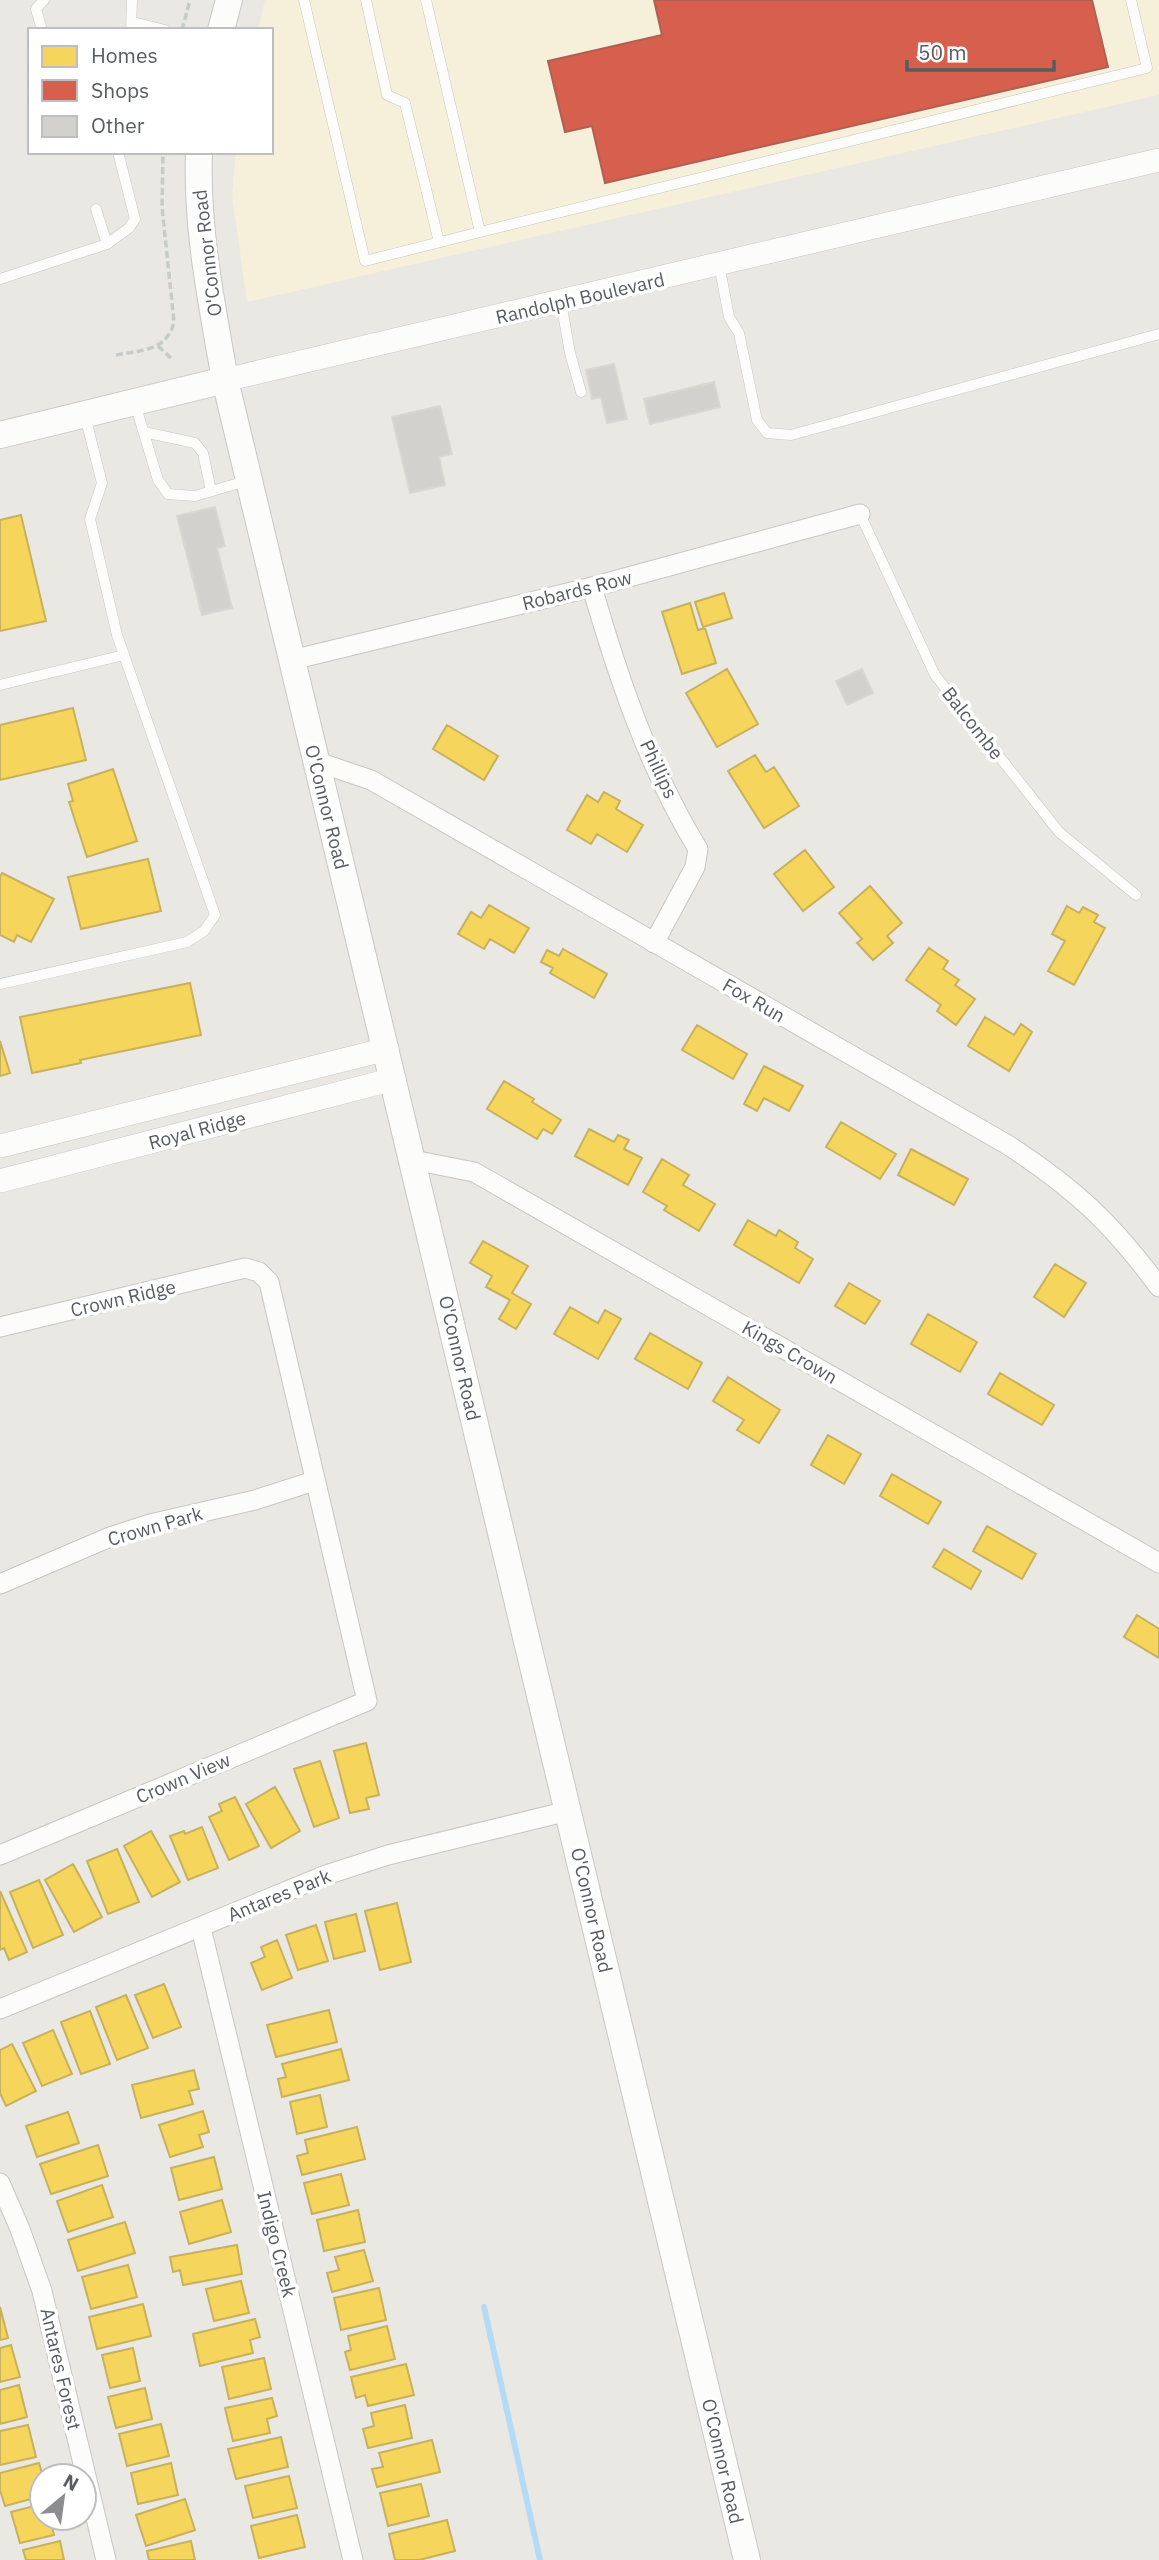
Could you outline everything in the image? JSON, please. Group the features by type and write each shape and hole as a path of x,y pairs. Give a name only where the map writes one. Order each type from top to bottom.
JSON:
{"main road":[{"path":"222,28 229,0"},
{"name":"O'Connor Road","path":"199,154 201,236 225,380 747,2560"},
{"name":"Randolph Boulevard","path":"0,435 225,380"}],"street":[{"name":"Randolph Boulevard","path":"225,380 1159,160"},
{"name":"Robards Row","path":"292,660 592,587 860,514"},
{"name":"Phillips","path":"592,587 611,654 647,746 698,849 695,867 654,943"},
{"name":"Fox Run","path":"315,761 371,780 992,1136 1056,1177 1090,1205 1121,1237 1159,1287"},
{"name":"Royal Ridge","path":"0,1146 387,1049"},
{"name":"Royal Ridge","path":"0,1181 394,1079"},
{"name":"Kings Crown","path":"413,1160 474,1172 1159,1563"},
{"name":"Crown Ridge","path":"0,1327 245,1268 259,1272 269,1282 314,1481"},
{"name":"Crown Park","path":"0,1584 110,1537 150,1524 255,1500 314,1481"},
{"name":"Crown View","path":"0,1855 367,1701 314,1481"},
{"name":"Antares Park","path":"0,2009 338,1871 388,1855 568,1811"},
{"name":"Indigo Creek","path":"201,1928 353,2560"},
{"name":"Antares Forest","path":"0,2183 42,2291 106,2560"}],"lane":[{"path":"41,28 36,9 44,0"},
{"path":"132,0 132,26"},
{"path":"304,0 365,261 1147,68 1131,0"},
{"path":"366,0 387,95 405,103 439,242"},
{"path":"426,0 480,232"},
{"path":"0,279 107,244 129,228 135,219 119,154"},
{"path":"96,209 107,244"},
{"path":"719,264 729,317 739,333 757,420 767,433 791,435 1159,334"},
{"path":"561,302 570,353 582,392"},
{"path":"135,404 158,480 167,495 195,496 249,480"},
{"path":"0,984 187,942 204,931 215,915 124,655 90,519 102,483 84,415"},
{"path":"144,432 195,443 203,453 211,491"},
{"name":"Balcombe","path":"860,514 935,675 1059,832 1136,895"},
{"path":"0,685 124,655"}],"path":[{"path":"183,28 190,0"},
{"path":"116,355 157,346 171,334 174,322 162,207 163,154"},
{"path":"157,346 172,359"}],"shaded area":[{"path":"265,0 1159,0 1159,95 247,302 232,195 236,154 273,154 273,28 258,28"}],"building: Homes":[{"path":"21,515 46,621 0,631 0,520"},
{"path":"724,593 732,618 703,627 695,602"},
{"path":"690,603 698,630 705,628 716,663 682,674 662,612"},
{"path":"727,669 758,724 717,747 686,693"},
{"path":"73,708 86,760 0,780 0,725"},
{"path":"447,725 498,756 484,780 433,749"},
{"path":"755,755 766,772 774,767 799,806 764,828 728,771"},
{"path":"113,769 137,841 87,857 69,802 73,801 68,784"},
{"path":"604,792 620,801 616,809 643,825 627,852 597,834 591,844 567,830 587,795 598,802"},
{"path":"805,850 834,887 803,911 774,874"},
{"path":"148,859 161,911 81,929 68,877"},
{"path":"2,873 54,899 31,942 17,935 14,942 0,935"},
{"path":"870,886 902,923 887,936 893,943 873,960 857,943 862,939 839,913"},
{"path":"489,905 529,928 514,953 490,939 484,949 458,934 471,912 481,918"},
{"path":"1067,906 1079,913 1083,907 1098,915 1094,922 1105,928 1074,985 1048,971 1065,941 1052,934"},
{"path":"929,948 948,961 943,969 959,980 955,985 975,999 956,1025 937,1011 941,1005 906,980"},
{"path":"563,949 607,974 594,998 550,973 553,968 541,962 547,950 559,956"},
{"path":"190,983 201,1035 80,1060 81,1063 32,1073 20,1017"},
{"path":"985,1017 1014,1035 1021,1024 1032,1032 1009,1071 968,1046"},
{"path":"697,1025 747,1054 733,1079 682,1050"},
{"path":"0,1041 10,1073 0,1076"},
{"path":"764,1066 803,1086 789,1111 764,1098 757,1111 744,1104"},
{"path":"504,1081 561,1120 552,1134 543,1129 537,1139 487,1109"},
{"path":"841,1122 896,1154 880,1179 826,1147"},
{"path":"589,1129 614,1142 618,1135 629,1140 624,1149 642,1158 628,1185 575,1156"},
{"path":"911,1149 968,1179 954,1205 898,1175"},
{"path":"662,1159 689,1175 683,1185 715,1204 699,1231 664,1210 667,1206 643,1192"},
{"path":"748,1220 776,1236 779,1230 798,1242 795,1248 813,1259 799,1283 734,1245"},
{"path":"483,1241 528,1266 512,1293 531,1304 516,1329 499,1319 510,1300 486,1287 492,1276 470,1263"},
{"path":"1055,1264 1086,1283 1064,1317 1034,1297"},
{"path":"849,1283 880,1301 865,1324 835,1306"},
{"path":"570,1307 598,1323 605,1310 621,1319 598,1359 554,1334"},
{"path":"928,1314 977,1342 960,1372 911,1344"},
{"path":"650,1333 702,1363 688,1389 635,1359"},
{"path":"1000,1373 1054,1405 1042,1425 988,1394"},
{"path":"728,1377 780,1410 759,1443 737,1430 744,1420 713,1401"},
{"path":"828,1435 861,1454 844,1484 811,1465"},
{"path":"892,1474 941,1502 928,1524 880,1496"},
{"path":"987,1526 1036,1554 1022,1579 973,1551"},
{"path":"944,1549 981,1571 971,1589 933,1567"},
{"path":"1137,1615 1159,1629 1159,1658 1124,1637"},
{"path":"366,1743 379,1795 366,1798 369,1809 350,1813 334,1751"},
{"path":"320,1761 339,1818 314,1827 294,1769"},
{"path":"275,1787 300,1831 271,1848 246,1804"},
{"path":"235,1797 259,1846 229,1860 209,1817 222,1811 219,1804"},
{"path":"202,1827 218,1868 188,1880 170,1836 184,1831 185,1834"},
{"path":"151,1831 180,1882 152,1897 124,1846"},
{"path":"117,1849 139,1902 108,1914 87,1861"},
{"path":"73,1864 102,1917 74,1932 45,1880"},
{"path":"39,1880 63,1935 33,1948 10,1892"},
{"path":"0,1891 27,1952 9,1960 4,1948 0,1950"},
{"path":"397,1903 411,1962 380,1970 365,1911"},
{"path":"356,1914 365,1951 334,1959 325,1922"},
{"path":"316,1925 328,1961 298,1970 286,1935"},
{"path":"277,1940 292,1978 262,1990 251,1963 265,1957 261,1947"},
{"path":"164,1984 181,2027 153,2038 135,1995"},
{"path":"126,1995 148,2048 117,2060 96,2007"},
{"path":"329,2010 337,2042 276,2057 267,2025"},
{"path":"90,2011 110,2064 81,2074 61,2022"},
{"path":"53,2030 72,2074 42,2086 23,2043"},
{"path":"12,2044 36,2091 6,2106 0,2093 0,2050"},
{"path":"341,2049 349,2080 282,2097 278,2079 286,2077 282,2064"},
{"path":"194,2070 199,2089 189,2091 193,2104 141,2118 132,2085"},
{"path":"320,2095 327,2127 297,2134 290,2102"},
{"path":"203,2111 209,2132 199,2135 203,2147 170,2157 159,2125"},
{"path":"68,2112 79,2143 37,2157 26,2126"},
{"path":"357,2127 365,2159 302,2175 297,2156 308,2153 305,2140"},
{"path":"98,2145 108,2176 51,2194 40,2164"},
{"path":"214,2157 222,2189 179,2200 171,2168"},
{"path":"341,2174 349,2205 312,2214 304,2183"},
{"path":"102,2185 113,2217 68,2232 57,2201"},
{"path":"222,2200 231,2232 189,2244 180,2212"},
{"path":"358,2210 365,2242 324,2251 317,2220"},
{"path":"125,2222 135,2253 78,2271 68,2240"},
{"path":"237,2245 242,2274 183,2285 180,2270 173,2272 170,2257"},
{"path":"364,2250 373,2281 332,2292 327,2273 339,2270 335,2257"},
{"path":"128,2265 137,2297 91,2309 82,2277"},
{"path":"241,2281 249,2313 214,2321 206,2289"},
{"path":"379,2288 386,2320 341,2330 334,2298"},
{"path":"143,2304 151,2336 97,2349 89,2317"},
{"path":"0,2307 8,2338 0,2340"},
{"path":"255,2319 260,2337 250,2340 253,2353 200,2366 193,2334"},
{"path":"387,2326 395,2359 350,2370 345,2352 351,2350 348,2336"},
{"path":"11,2345 20,2377 0,2382 0,2348"},
{"path":"133,2348 140,2381 110,2388 102,2355"},
{"path":"264,2358 271,2389 229,2399 222,2367"},
{"path":"406,2364 414,2395 368,2406 365,2395 356,2398 351,2377"},
{"path":"19,2385 27,2417 0,2424 0,2390"},
{"path":"145,2388 152,2419 116,2428 108,2397"},
{"path":"272,2398 277,2416 267,2419 270,2433 233,2441 225,2408"},
{"path":"405,2405 412,2438 368,2448 363,2429 374,2426 371,2413"},
{"path":"161,2424 169,2456 127,2466 119,2434"},
{"path":"28,2425 36,2457 0,2465 0,2431"},
{"path":"281,2437 288,2467 236,2479 228,2449"},
{"path":"432,2440 440,2472 377,2487 372,2469 383,2467 379,2453"},
{"path":"171,2463 178,2495 138,2504 131,2473"},
{"path":"28,2466 28,2500 5,2506 0,2490 0,2473"},
{"path":"289,2476 297,2508 253,2518 245,2486"},
{"path":"421,2484 429,2516 388,2526 380,2493"},
{"path":"185,2499 195,2530 146,2546 136,2515"},
{"path":"28,2508 28,2532 53,2532 54,2535 20,2543 11,2512"},
{"path":"297,2515 305,2547 259,2558 251,2526"},
{"path":"447,2520 455,2551 419,2560 395,2560 389,2534"},
{"path":"60,2541 64,2560 26,2560 23,2550"},
{"path":"191,2541 195,2560 149,2560 147,2551"}],"building: Shops":[{"path":"654,0 1092,0 1108,67 605,183 592,126 565,132 548,61 662,35"}],"building: Other":[{"path":"614,364 627,419 607,423 601,397 592,399 586,370"},
{"path":"714,382 720,407 650,424 644,399"},
{"path":"440,406 452,454 439,457 445,485 410,493 392,417"},
{"path":"215,507 225,546 217,548 232,608 202,615 177,516"},
{"path":"862,669 873,693 847,705 836,681"}],"waterway":[{"path":"484,2307 540,2560"}]}
